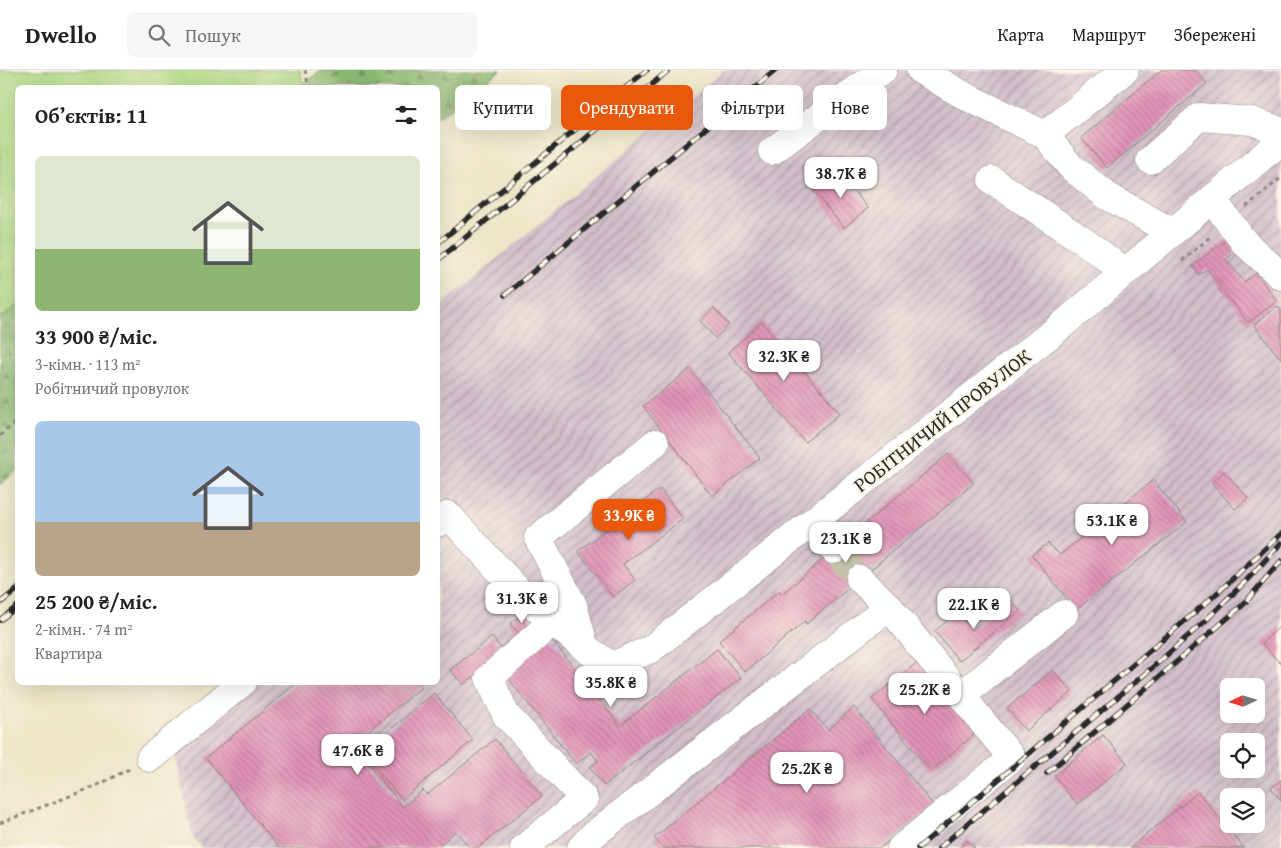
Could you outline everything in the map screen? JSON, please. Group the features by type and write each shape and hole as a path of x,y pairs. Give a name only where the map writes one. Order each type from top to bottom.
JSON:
{"street":[{"path":"772,151 883,70"},
{"path":"920,70 965,96 1045,135 1071,167 1107,196 1172,232"},
{"path":"1045,135 1125,70"},
{"path":"1150,160 1199,117 1252,121 1281,131"},
{"name":"РОБІТНИЧИЙ ПРОВУЛОК","path":"440,521 448,515 526,599 585,648 612,666 651,649 1061,326 1281,141"},
{"path":"992,180 1085,242 1125,272"},
{"path":"1212,199 1245,243 1281,276"},
{"path":"585,648 573,605 538,538 655,443"},
{"path":"812,522 834,550"},
{"path":"860,579 889,607 962,694 1012,758 901,848"},
{"path":"581,848 594,835 889,607"},
{"path":"962,694 1064,614"},
{"path":"524,848 584,799 506,715 489,678 553,621"},
{"path":"150,758 239,685"}],"path":[{"path":"305,70 308,85"},
{"path":"0,436 15,423"},
{"path":"0,823 96,786 150,758"}],"shaded area":[{"path":"724,70 1281,70 1281,848 202,848 192,836 170,729 223,685 440,685 440,492 442,490 440,486 440,306 652,130 693,130 693,96 703,87 703,130 803,130 803,85 706,85"}],"green space":[{"path":"0,70 300,70 302,85 15,85 15,307 0,319"},
{"path":"322,70 501,70 481,85 455,85 455,105 440,116 440,85 302,85"},
{"path":"15,307 15,472 0,485 0,319"}],"building":[{"path":"1161,70 1196,70 1207,83 1107,168 1081,138"},
{"path":"837,171 868,208 844,228 813,190"},
{"path":"1229,238 1238,250 1226,259 1244,282 1256,273 1277,301 1248,323 1207,269 1199,275 1192,266"},
{"path":"1277,306 1281,310 1281,359 1254,325"},
{"path":"714,308 729,325 715,338 700,321"},
{"path":"762,322 840,413 805,442 728,352"},
{"path":"690,369 760,458 712,496 643,406"},
{"path":"948,454 974,483 806,624 805,621 745,672 719,641 779,591 782,594"},
{"path":"1224,471 1248,498 1235,509 1212,483"},
{"path":"1153,480 1187,522 1076,610 1032,555 1048,543 1060,555"},
{"path":"660,489 683,519 623,564 635,580 613,597 578,551"},
{"path":"1010,599 1020,611 959,661 935,631 957,613 972,630"},
{"path":"525,612 534,623 521,635 510,624"},
{"path":"1279,627 1281,628 1281,664 1262,643"},
{"path":"492,637 504,652 463,685 450,670"},
{"path":"550,637 620,726 717,649 741,678 604,786 590,767 598,761 591,752 576,764 504,673"},
{"path":"920,660 978,731 931,771 872,699"},
{"path":"1053,670 1072,692 1026,731 1007,708"},
{"path":"294,685 420,685 422,687 352,744 403,807 423,790 427,795 495,739 542,796 478,848 470,848 456,831 436,848 279,848 206,758"},
{"path":"434,693 473,740 402,800 362,753"},
{"path":"854,707 933,805 880,848 663,848 654,838 810,709 828,730"},
{"path":"1103,735 1127,763 1077,804 1054,776"},
{"path":"1281,780 1281,800 1271,788"},
{"path":"1198,792 1220,819 1220,833 1232,833 1244,848 1130,848"},
{"path":"968,840 975,848 959,848"}],"tunnel":[{"path":"834,550 860,579"}],"railway":[{"path":"440,241 647,70"},
{"path":"440,258 669,70"},
{"path":"505,295 776,70"},
{"path":"918,848 1214,596 1281,534"},
{"path":"939,848 1204,622 1281,543"},
{"path":"1047,773 1244,604 1281,561"},
{"path":"0,603 15,591"},
{"path":"0,620 15,608"}]}
